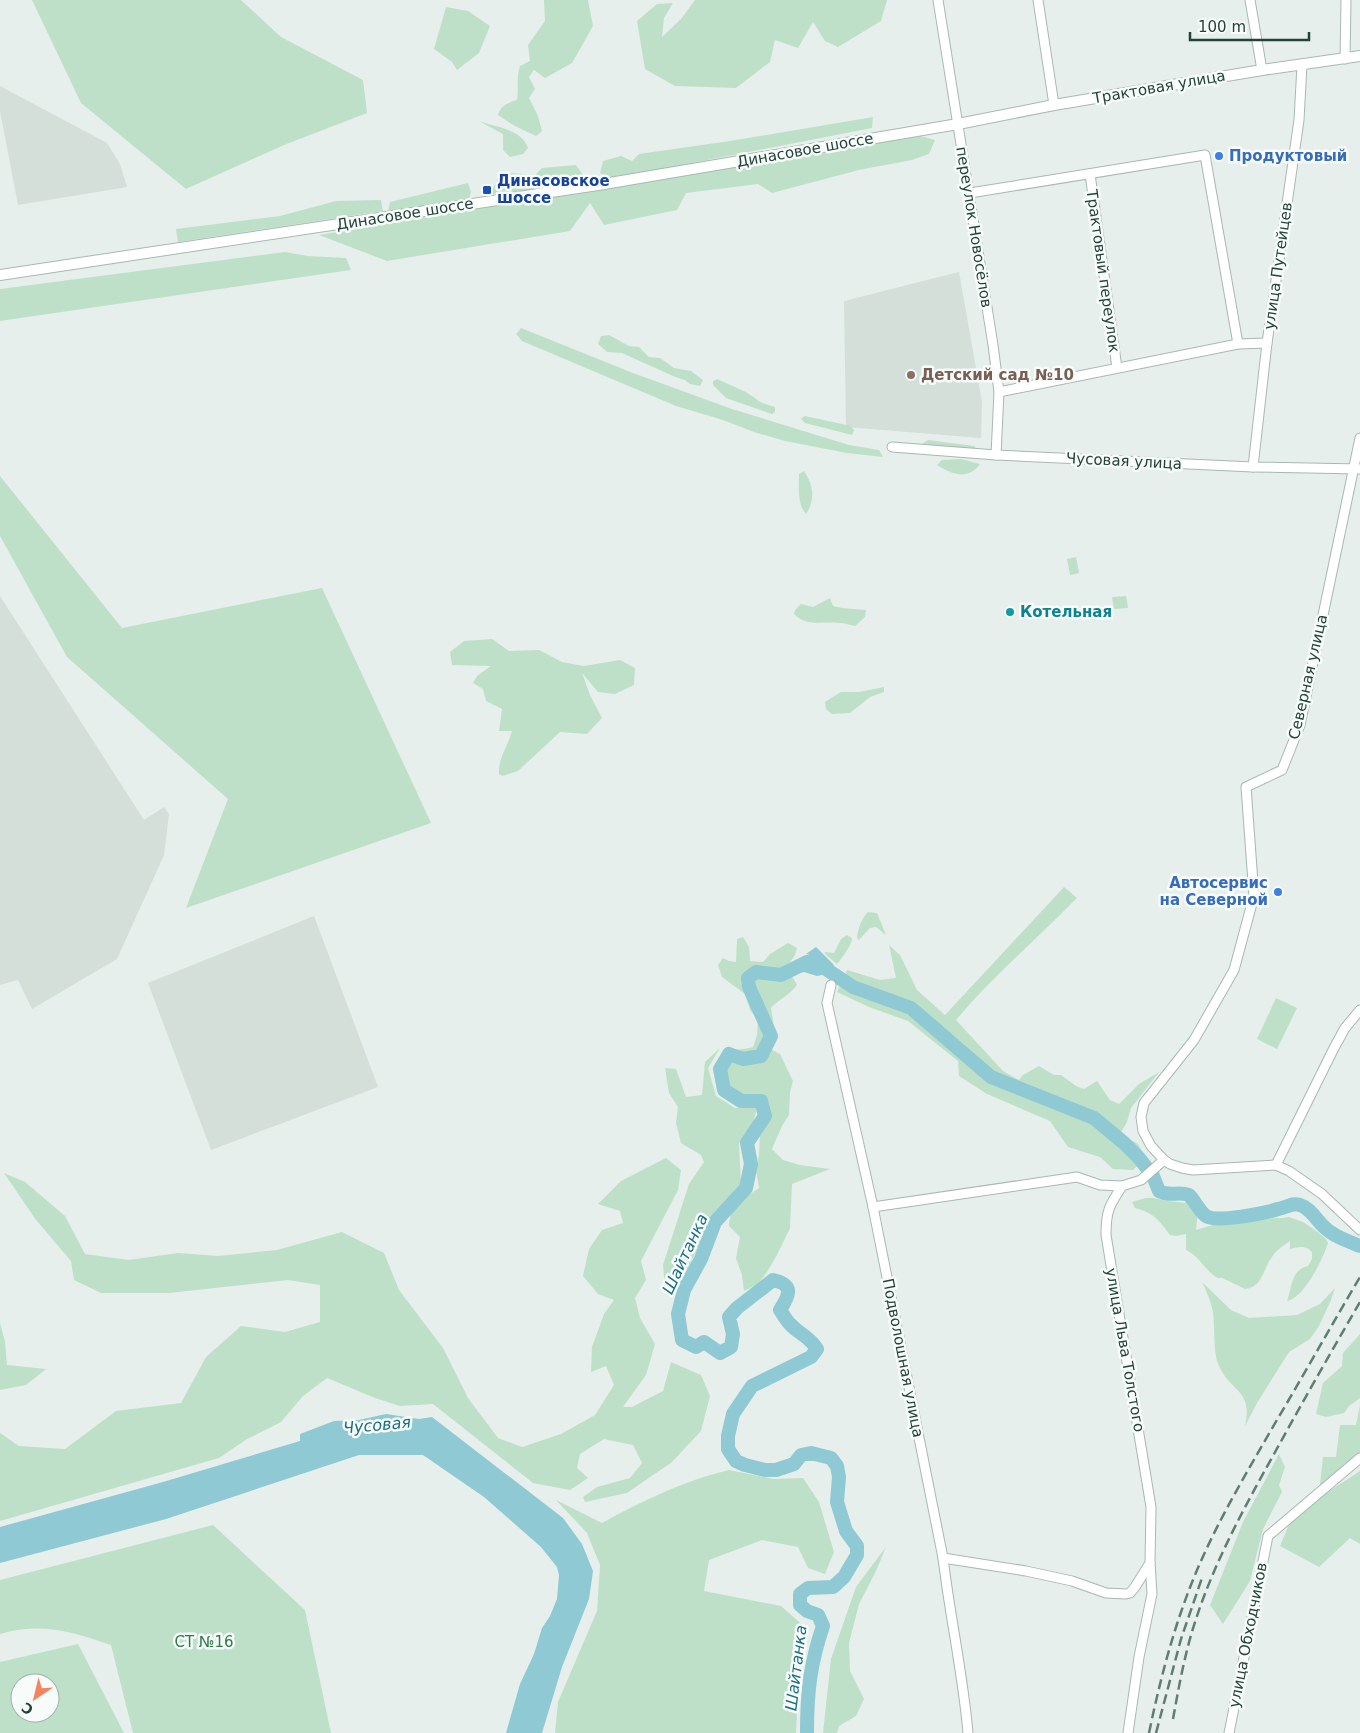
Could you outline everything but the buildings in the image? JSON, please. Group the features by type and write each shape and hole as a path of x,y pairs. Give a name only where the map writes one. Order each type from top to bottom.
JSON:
{"street":[{"name":"переулок Новосёлов","path":"938,0 970,193 999,392 996,455"},
{"path":"1038,0 1054,105"},
{"path":"1250,0 1262,70"},
{"path":"1345,59 1346,0"},
{"name":"Трактовая улица","path":"958,124 1054,105 1262,70 1360,56"},
{"name":"улица Путейцев","path":"1253,467 1267,343 1299,120 1302,65"},
{"name":"Динасовое шоссе","path":"0,274 598,185 958,124"},
{"path":"970,193 1205,155 1238,344"},
{"name":"Трактовый переулок","path":"1090,174 1117,368"},
{"path":"999,392 1238,344 1267,343"},
{"name":"Северная улица","path":"1164,1160 1151,1146 1143,1130 1141,1117 1144,1103 1194,1040 1234,970 1254,896 1246,786 1282,770 1300,724 1357,469 1360,438"},
{"name":"Чусовая улица","path":"892,447 996,455 1253,467 1357,469"},
{"name":"Подволошная улица","path":"831,985 827,1003 873,1207 943,1558 949,1606 965,1698 968,1733"},
{"path":"1276,1165 1334,1048 1345,1028 1360,1010"},
{"path":"873,1207 1077,1177 1100,1185 1122,1186 1134,1183 1146,1176 1164,1160 1170,1164 1193,1170 1276,1165 1310,1185 1360,1230"},
{"name":"улица Льва Толстого","path":"1122,1186 1109,1207 1106,1217 1106,1235 1151,1507 1150,1564 1152,1594 1128,1733"},
{"name":"улица Обходчиков","path":"1228,1733 1268,1536 1360,1458"},
{"path":"943,1558 1026,1571 1072,1582 1106,1593 1126,1594 1130,1593 1135,1587 1150,1564"}],"shaded area":[{"path":"0,86 107,143 120,164 127,187 18,205 0,111"},
{"name":"Детский сад №10","path":"959,272 982,402 981,438 846,427 844,301"},
{"path":"0,596 144,820 164,807 169,814 164,855 117,959 32,1009 18,980 0,985"},
{"path":"314,916 378,1087 211,1150 148,983"}],"green space":[{"path":"32,0 241,0 281,37 363,80 367,113 284,145 186,189 81,103"},
{"path":"544,0 588,0 593,26 572,63 545,78 534,70 529,77 535,89 529,98 538,116 542,131 536,136 498,115 508,103 517,100 520,66 530,61 528,45 545,21"},
{"path":"695,0 887,0 881,21 838,47 825,41 813,22 798,48 775,40 770,62 736,88 675,86 645,69 637,21 657,4 673,3 664,18 662,37 681,19"},
{"path":"446,7 468,11 490,26 479,53 457,70 452,62 434,49"},
{"path":"873,117 872,128 610,179 600,173 603,161 621,156 632,161 639,154"},
{"path":"479,121 514,133 525,142 528,148 523,154 510,157 503,150 503,134"},
{"path":"920,136 935,140 929,154 912,160 859,170 772,193 758,184 686,193 677,210 604,225 590,203 570,231 387,261 319,235"},
{"path":"576,165 588,182 491,194 500,172 535,175 542,168"},
{"path":"468,183 471,192 469,200 388,211 390,202"},
{"path":"381,200 383,211 178,242 176,229 280,216 336,201"},
{"path":"285,252 308,256 346,258 351,270 0,321 0,289"},
{"path":"521,328 633,373 732,409 849,445 879,450 883,457 847,453 785,441 676,406 522,341 516,334"},
{"path":"609,335 629,346 639,347 649,357 660,358 674,368 691,371 703,380 700,386 690,384 685,380 622,353 607,352 598,344 601,336"},
{"path":"717,379 746,392 762,403 775,407 775,412 772,414 726,398 713,385 713,381"},
{"path":"805,416 851,426 854,430 852,435 805,423 801,419"},
{"path":"928,440 974,446 977,450 924,447 922,444"},
{"path":"961,459 980,464 970,473 965,474 954,473 937,465 942,460"},
{"path":"804,471 810,481 812,492 811,503 806,514 801,505 799,490 799,474"},
{"path":"0,476 122,628 322,588 431,823 186,908 228,799 67,657 0,536"},
{"path":"1076,557 1079,573 1070,575 1067,559"},
{"path":"1126,596 1128,608 1114,609 1112,597"},
{"path":"830,598 833,606 866,610 865,617 855,626 841,623 809,622 794,614 801,604 813,607"},
{"path":"492,639 509,651 539,650 562,662 584,666 620,660 635,668 634,685 615,694 598,692 582,673 590,695 602,718 587,734 560,732 518,771 502,776 499,774 500,763 512,731 499,731 502,709 486,701 483,689 473,683 477,676 491,666 452,665 450,652 464,641"},
{"path":"884,687 884,692 870,697 850,713 832,714 826,709 825,702 841,692 859,692"},
{"path":"1064,887 1077,898 1000,973 956,1020 1003,1071 1019,1080 1023,1075 1039,1066 1054,1075 1061,1075 1076,1086 1084,1089 1097,1081 1110,1100 1119,1104 1139,1084 1159,1072 1131,1108 1127,1122 1120,1134 1138,1144 1146,1158 1133,1170 1113,1169 1100,1157 1068,1147 1050,1121 987,1094 959,1076 958,1061 908,1021 869,1007 837,992 847,970 880,980 896,978 889,945 900,955 917,990 945,1015"},
{"path":"868,912 877,913 886,935 876,927 870,928 859,940 857,938 859,928"},
{"path":"847,935 852,938 852,941 837,964 825,952 834,953 841,939"},
{"path":"743,937 749,947 750,961 763,962 770,954 788,943 797,948 787,967 797,985 771,1008 775,1033 772,1050 780,1054 793,1081 790,1092 789,1115 772,1149 783,1160 800,1165 830,1169 792,1184 790,1228 767,1272 758,1284 744,1291 742,1275 736,1258 740,1237 729,1226 732,1213 738,1203 759,1188 756,1170 759,1155 761,1112 758,1105 740,1106 724,1097 719,1088 717,1078 717,1065 721,1057 729,1052 753,1047 757,1035 758,1021 750,1010 745,994 722,977 718,965 723,958 736,962 737,939"},
{"path":"1276,998 1297,1008 1277,1049 1257,1039"},
{"path":"720,1048 708,1068 716,1096 735,1108 757,1108 752,1126 739,1144 741,1183 713,1216 681,1283 665,1286 663,1265 689,1184 704,1162 701,1155 681,1143 676,1123 678,1107 669,1093 665,1068 676,1069 686,1097 702,1095 705,1062"},
{"path":"666,1158 681,1170 678,1190 641,1261 646,1280 635,1298 640,1318 655,1344 646,1375 623,1407 632,1407 663,1391 671,1362 701,1375 710,1396 701,1431 672,1462 627,1493 585,1502 583,1497 597,1487 630,1478 642,1463 633,1445 604,1439 580,1454 577,1468 588,1478 570,1490 533,1483 433,1404 400,1406 327,1378 303,1396 281,1422 247,1439 219,1458 0,1521 0,1433 19,1446 65,1449 116,1411 181,1403 206,1357 241,1326 285,1332 320,1322 320,1285 288,1280 169,1293 101,1293 74,1280 71,1261 36,1220 4,1173 25,1182 65,1216 85,1254 129,1260 178,1253 218,1256 277,1250 342,1232 384,1253 399,1290 443,1348 468,1398 498,1438 522,1447 561,1434 595,1415 614,1385 606,1366 591,1372 592,1347 604,1314 614,1300 598,1294 583,1276 589,1249 602,1230 623,1223 620,1211 598,1204 621,1181"},
{"path":"1146,1198 1188,1203 1198,1211 1196,1230 1216,1224 1238,1223 1248,1219 1289,1217 1303,1222 1315,1230 1328,1243 1317,1268 1306,1286 1300,1293 1287,1301 1295,1275 1302,1268 1308,1266 1312,1259 1312,1252 1307,1248 1290,1249 1290,1241 1274,1255 1256,1285 1245,1289 1216,1277 1186,1250 1186,1234 1170,1235 1156,1218 1147,1212 1135,1208 1132,1202"},
{"path":"1202,1282 1231,1310 1249,1318 1297,1315 1320,1304 1335,1288 1319,1326 1310,1339 1289,1352 1245,1426 1247,1414 1244,1398 1224,1375 1217,1360 1212,1308"},
{"path":"0,1323 5,1342 7,1365 46,1369 26,1385 0,1390"},
{"path":"1360,1334 1360,1398 1349,1406 1344,1413 1326,1417 1316,1414 1323,1383 1342,1366 1343,1353"},
{"path":"1360,1405 1360,1458 1319,1493 1323,1457 1336,1457 1340,1425 1356,1425"},
{"path":"1279,1454 1285,1467 1279,1485 1282,1492 1263,1529 1250,1581 1223,1624 1210,1605 1243,1522"},
{"path":"729,1470 774,1479 803,1478 819,1502 834,1552 825,1574 808,1568 798,1547 762,1540 709,1560 704,1591 781,1606 806,1628 799,1671 796,1733 555,1733 558,1702 597,1611 600,1565 587,1533 556,1500 602,1523 663,1492"},
{"path":"1360,1471 1360,1544 1350,1538 1319,1567 1280,1546 1293,1515"},
{"name":"СТ №16","path":"213,1525 305,1610 331,1733 133,1733 111,1645 56,1630 15,1630 0,1634 0,1580"},
{"path":"886,1547 859,1604 849,1643 850,1671 864,1699 856,1716 839,1726 837,1733 823,1733 831,1659 856,1587"},
{"path":"78,1644 124,1733 0,1733 0,1662"}],"water":[{"path":"816,947 833,964 837,972 833,978 827,974 817,976 804,972 792,974 787,972 810,955 806,954"},
{"name":"Чусовая","path":"386,1414 419,1419 432,1417 563,1518 582,1544 593,1571 589,1599 562,1667 542,1733 506,1733 520,1684 534,1654 542,1628 550,1616 557,1599 559,1575 557,1567 541,1547 484,1497 423,1455 359,1455 166,1519 0,1563 0,1527 163,1482 300,1441 300,1434 334,1421 359,1420"}],"waterway":[{"name":"Шайтанка","path":"807,1733 810,1679 823,1626 818,1615 807,1611 800,1605 800,1594 808,1588 833,1587 844,1577 857,1555 857,1546 846,1531 837,1502 839,1477 837,1466 831,1458 811,1453 801,1455 794,1464 776,1470 765,1470 745,1465 736,1461 728,1449 728,1436 733,1414 752,1386 811,1357 817,1349 811,1341 790,1324 780,1310 788,1296 788,1292 785,1285 773,1280 737,1308 729,1317 733,1334 731,1347 720,1353 704,1342 696,1347 682,1340 678,1314 684,1290 701,1259 715,1222 746,1188 751,1164 747,1143 765,1116 761,1101 741,1101 724,1090 720,1069 729,1054 743,1059 761,1056 771,1036 749,987 748,978 756,972 781,975 807,962 817,963 853,987 911,1008 991,1077 1094,1118 1139,1158 1153,1176 1159,1191 1167,1194 1189,1195 1206,1216 1212,1218 1241,1217 1297,1204 1304,1206 1331,1233 1360,1246"}],"railway":[{"path":"1149,1733 1171,1643 1189,1590 1207,1547 1239,1486 1360,1277"},
{"path":"1173,1719 1192,1631 1212,1576 1263,1474 1360,1302"},
{"path":"1156,1733 1181,1639 1203,1575"}],"place":[{"name":"Продуктовый","path":"1219,156"},
{"name":"Динасовское шоссе","path":"487,190"},
{"name":"Детский сад №10","path":"911,375"},
{"name":"Котельная","path":"1010,612"},
{"name":"Автосервис на Северной","path":"1278,892"}]}
